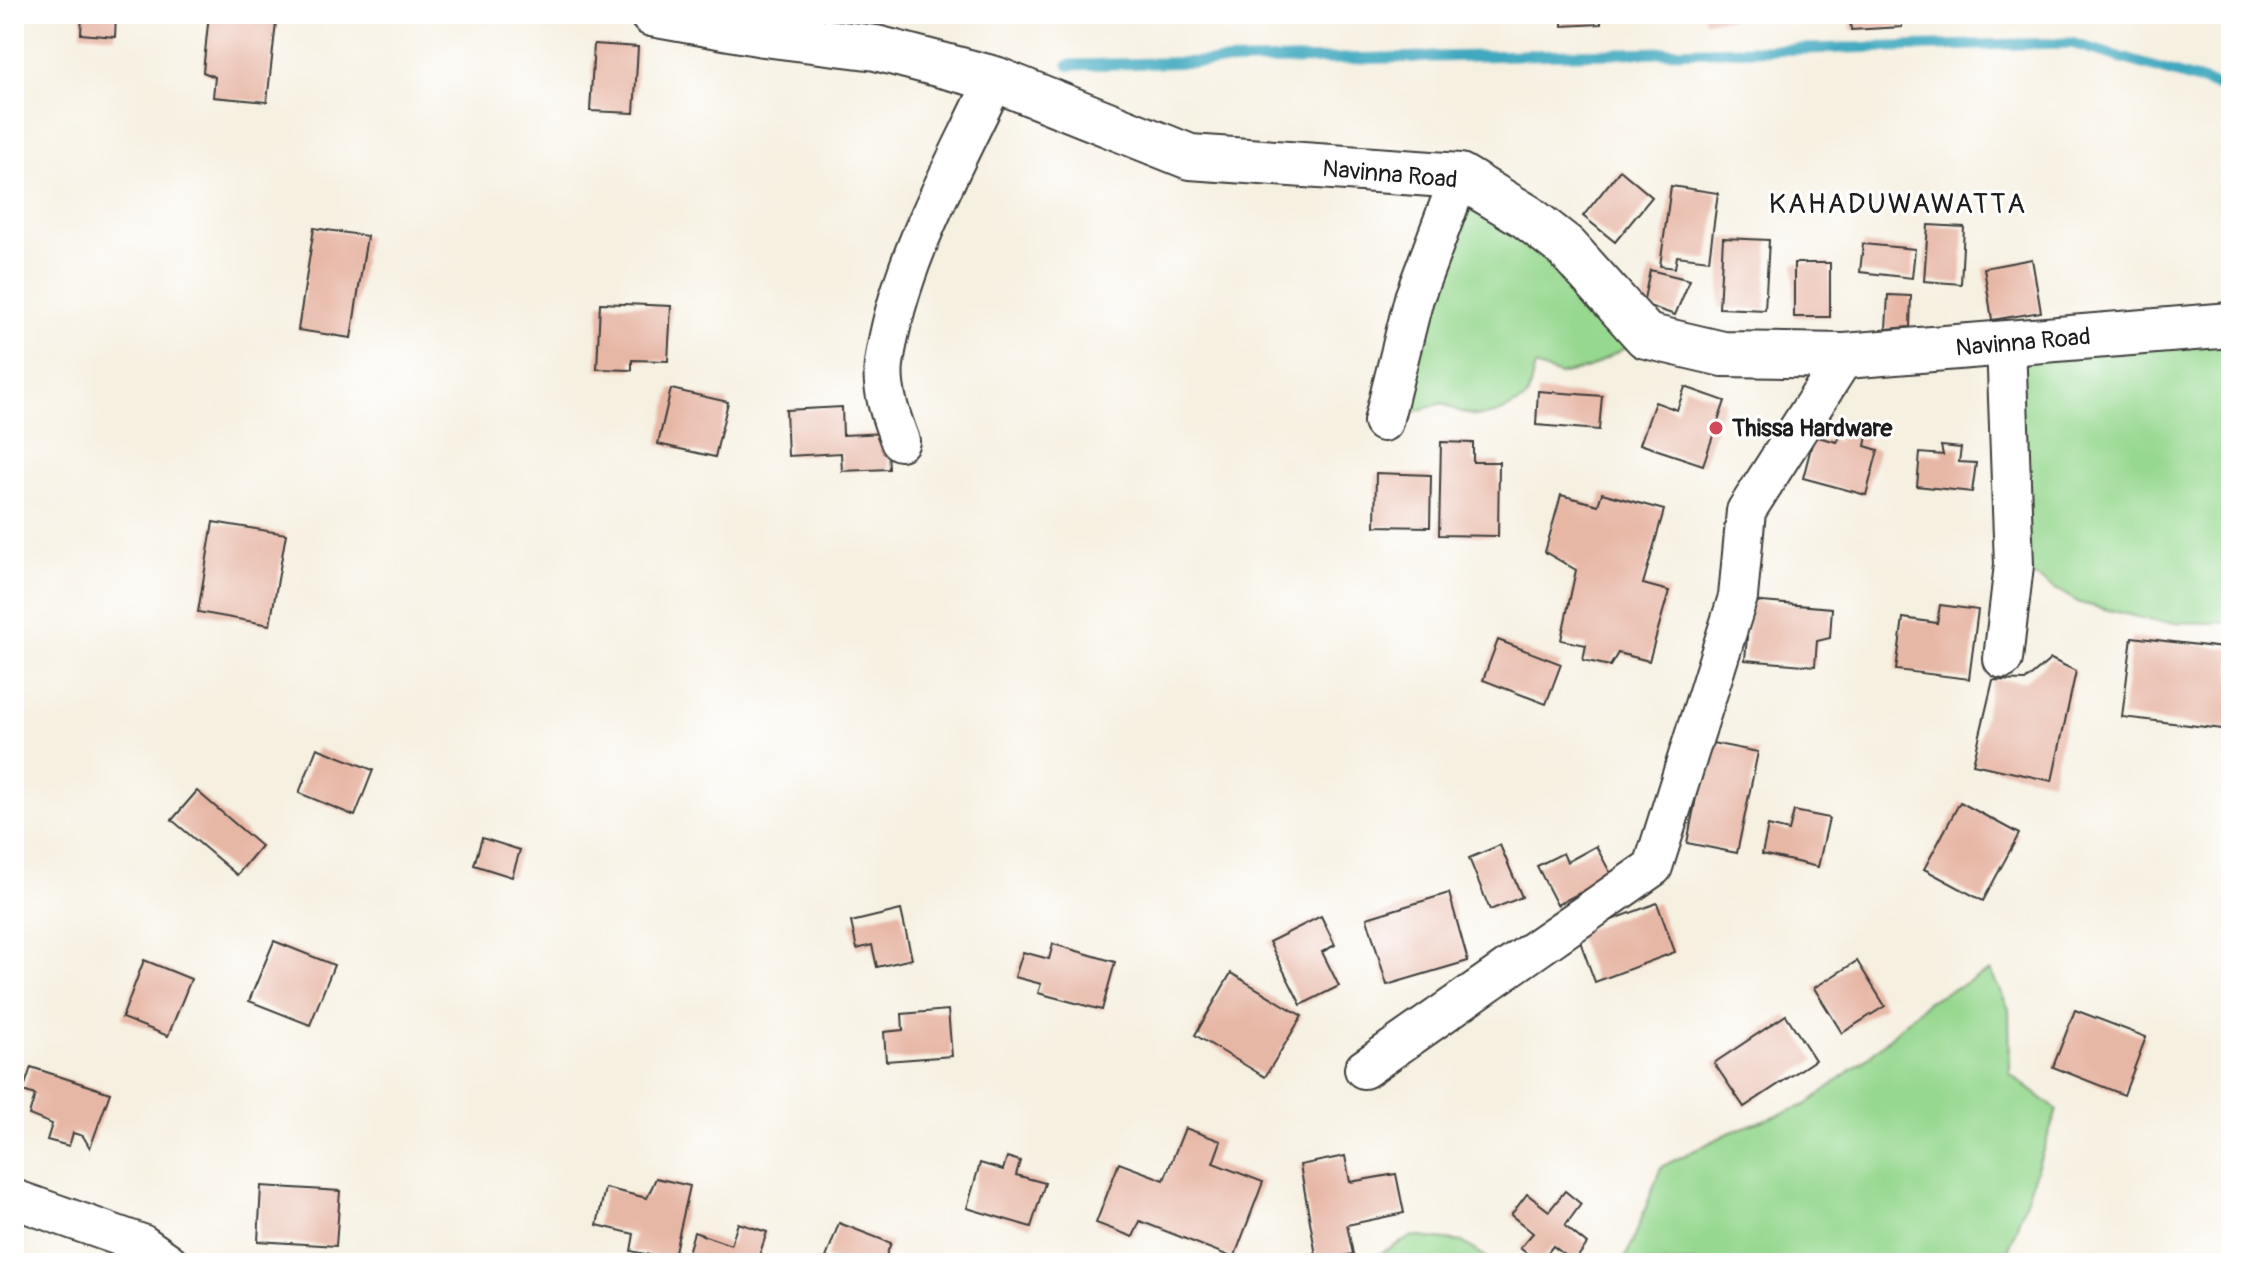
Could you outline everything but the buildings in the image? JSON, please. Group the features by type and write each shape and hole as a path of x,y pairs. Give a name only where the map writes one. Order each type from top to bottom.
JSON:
{"street":[{"name":"Navinna Road","path":"652,14 764,34 876,48 995,79 1190,157 1460,176 1526,216 1566,247 1646,336 1723,354 1845,356 2231,325"},
{"path":"900,441 887,405 884,366 905,278 995,79"},
{"path":"1383,422 1414,298 1460,176"},
{"path":"2003,659 2014,565 2006,343"},
{"path":"1364,1069 1653,867 1738,597 1746,511 1845,356"},
{"path":"14,1199 142,1244 169,1263"}],"green space":[{"path":"1460,176 1646,336 1589,368 1560,375 1535,366 1527,398 1494,414 1466,414 1442,403 1383,422"},
{"path":"2231,325 2229,623 2158,622 2080,603 2014,565 2006,344"},
{"path":"1990,971 2009,1009 2010,1074 2057,1110 2004,1263 1622,1263 1661,1167 1733,1131 1806,1105 1873,1053 1928,1001"},
{"path":"1413,1236 1462,1242 1496,1263 1371,1263 1375,1256"}],"waterway":[{"path":"1069,65 2071,43 2222,87 2231,85"}],"place":[{"name":"Thissa Hardware","path":"1716,428"}],"district":[{"name":"KAHADUWAWATTA","path":"1898,203"}]}
